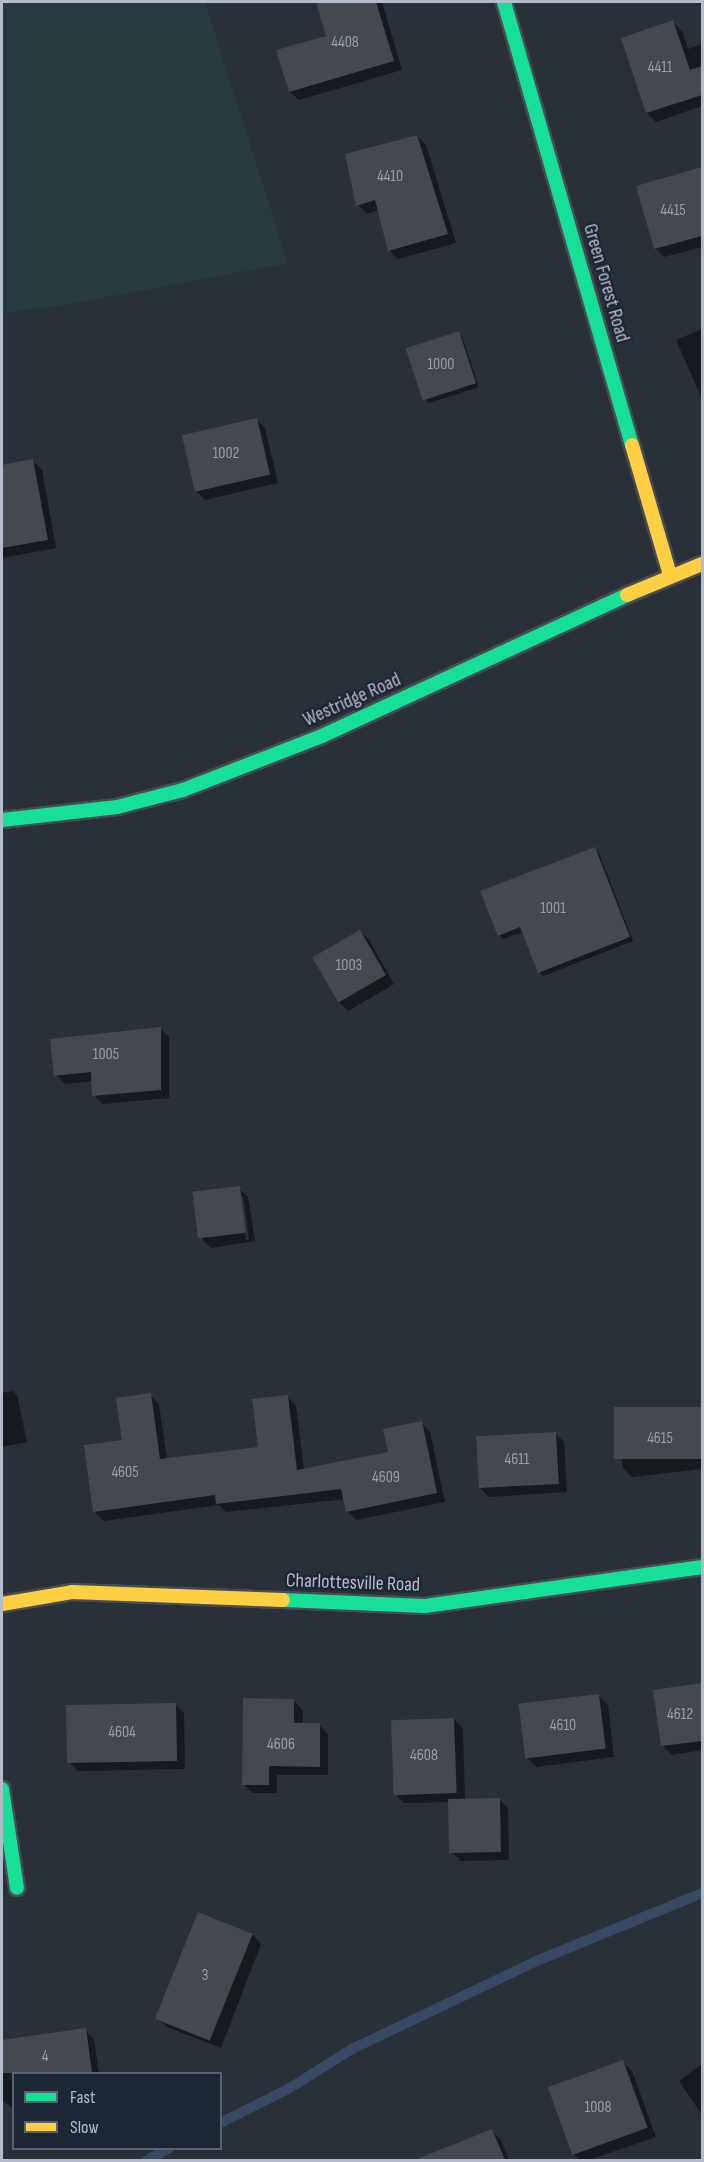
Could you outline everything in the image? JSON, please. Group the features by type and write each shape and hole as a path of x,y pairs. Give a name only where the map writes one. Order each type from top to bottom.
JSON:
{"street":[{"name":"Green Forest Road","path":"504,2 670,575"},
{"name":"Westridge Road","path":"2,820 117,807 183,790 322,736 670,575 702,564"},
{"name":"Charlottesville Road","path":"2,1604 72,1592 425,1606 702,1567"},
{"path":"2,1789 16,1888"}],"green space":[{"path":"2,2 205,2 288,263 64,305 2,313"}],"building":[{"path":"316,2 376,2 394,61 289,92 276,50 326,36"},
{"path":"673,20 690,70 702,66 702,95 646,113 621,38"},
{"path":"417,135 448,234 388,251 375,200 356,206 345,154"},
{"path":"702,167 702,236 654,249 636,186"},
{"path":"459,331 476,383 423,401 406,348"},
{"path":"257,418 270,475 195,492 182,435"},
{"path":"33,459 48,540 2,548 2,465"},
{"path":"595,847 630,937 538,973 520,927 498,936 480,891"},
{"path":"360,930 386,975 338,1003 312,958"},
{"path":"161,1027 161,1090 92,1096 91,1072 54,1076 50,1039"},
{"path":"240,1186 246,1233 198,1238 192,1192"},
{"path":"151,1393 160,1459 258,1447 252,1399 288,1395 297,1470 388,1452 383,1429 422,1421 437,1493 346,1512 341,1489 216,1504 215,1495 93,1512 84,1445 122,1440 116,1398"},
{"path":"614,1407 702,1407 702,1459 614,1459"},
{"path":"556,1432 559,1484 479,1488 476,1436"},
{"path":"702,1683 702,1741 661,1746 653,1690"},
{"path":"599,1694 606,1749 525,1758 519,1704"},
{"path":"243,1698 294,1699 294,1723 320,1723 320,1767 269,1766 269,1785 242,1785"},
{"path":"176,1703 177,1761 67,1763 66,1705"},
{"path":"454,1718 457,1793 394,1795 391,1720"},
{"path":"500,1798 501,1852 449,1853 448,1799"},
{"path":"198,1912 253,1934 210,2041 155,2019"},
{"path":"86,2028 92,2072 2,2073 2,2040"},
{"path":"623,2060 648,2128 572,2155 548,2087"},
{"path":"492,2129 505,2160 417,2160 417,2159"}],"waterway":[{"path":"222,2122 290,2088 352,2049 534,1962 702,1893"},
{"path":"147,2160 166,2150"}],"traffic: fast":[{"path":"504,2 632,445"},
{"path":"2,820 117,807 183,790 322,736 627,595"},
{"path":"283,1600 425,1606 702,1567"},
{"path":"2,1789 17,1888"}],"traffic: slow":[{"path":"632,445 670,575"},
{"path":"627,595 702,564"},
{"path":"2,1604 72,1592 283,1600"}]}
